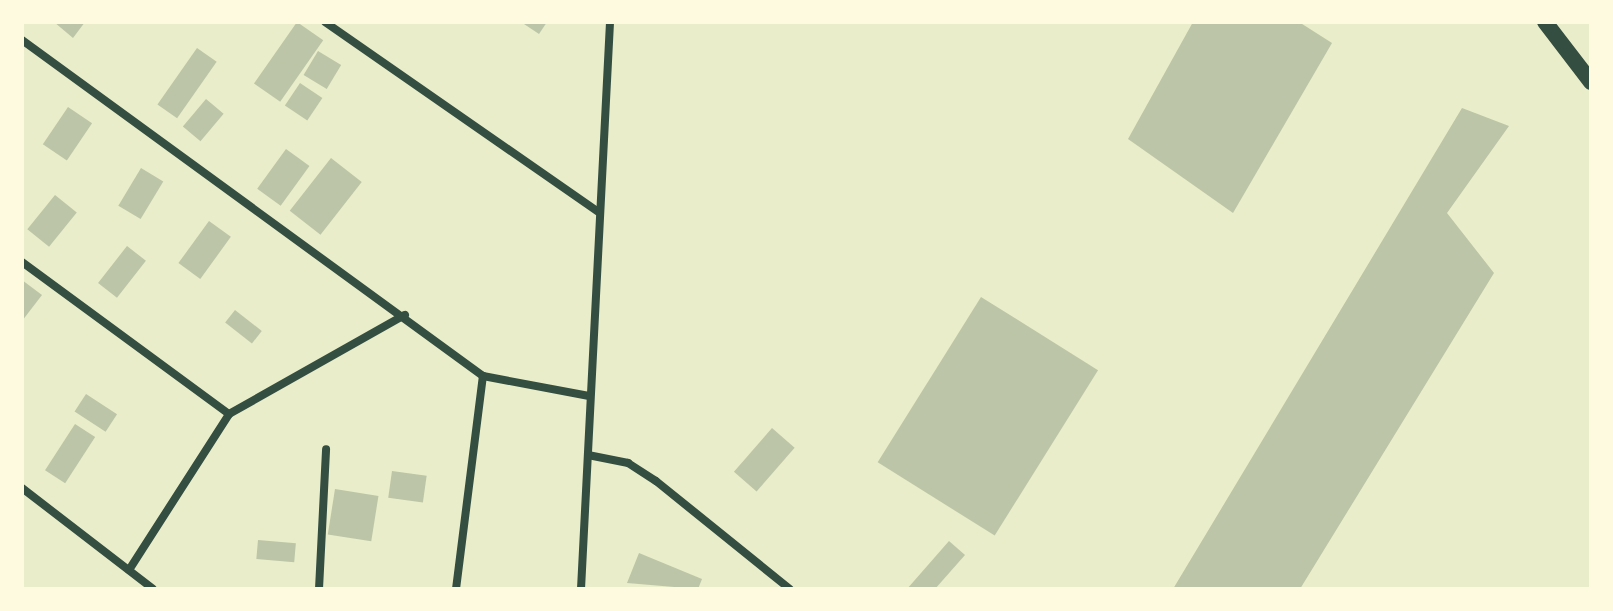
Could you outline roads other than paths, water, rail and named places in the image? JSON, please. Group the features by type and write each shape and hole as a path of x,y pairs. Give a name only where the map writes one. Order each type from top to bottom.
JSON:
{"main road":[{"path":"1545,22 1591,82"}],"street":[{"path":"325,22 598,212"},
{"path":"581,589 595,257 610,22"},
{"path":"22,40 408,318 483,376 589,396"},
{"path":"22,262 229,414"},
{"path":"129,570 229,414 408,318"},
{"path":"456,589 483,376"},
{"path":"319,589 326,449"},
{"path":"588,455 628,463 656,481 790,589"},
{"path":"22,488 153,589"}]}
